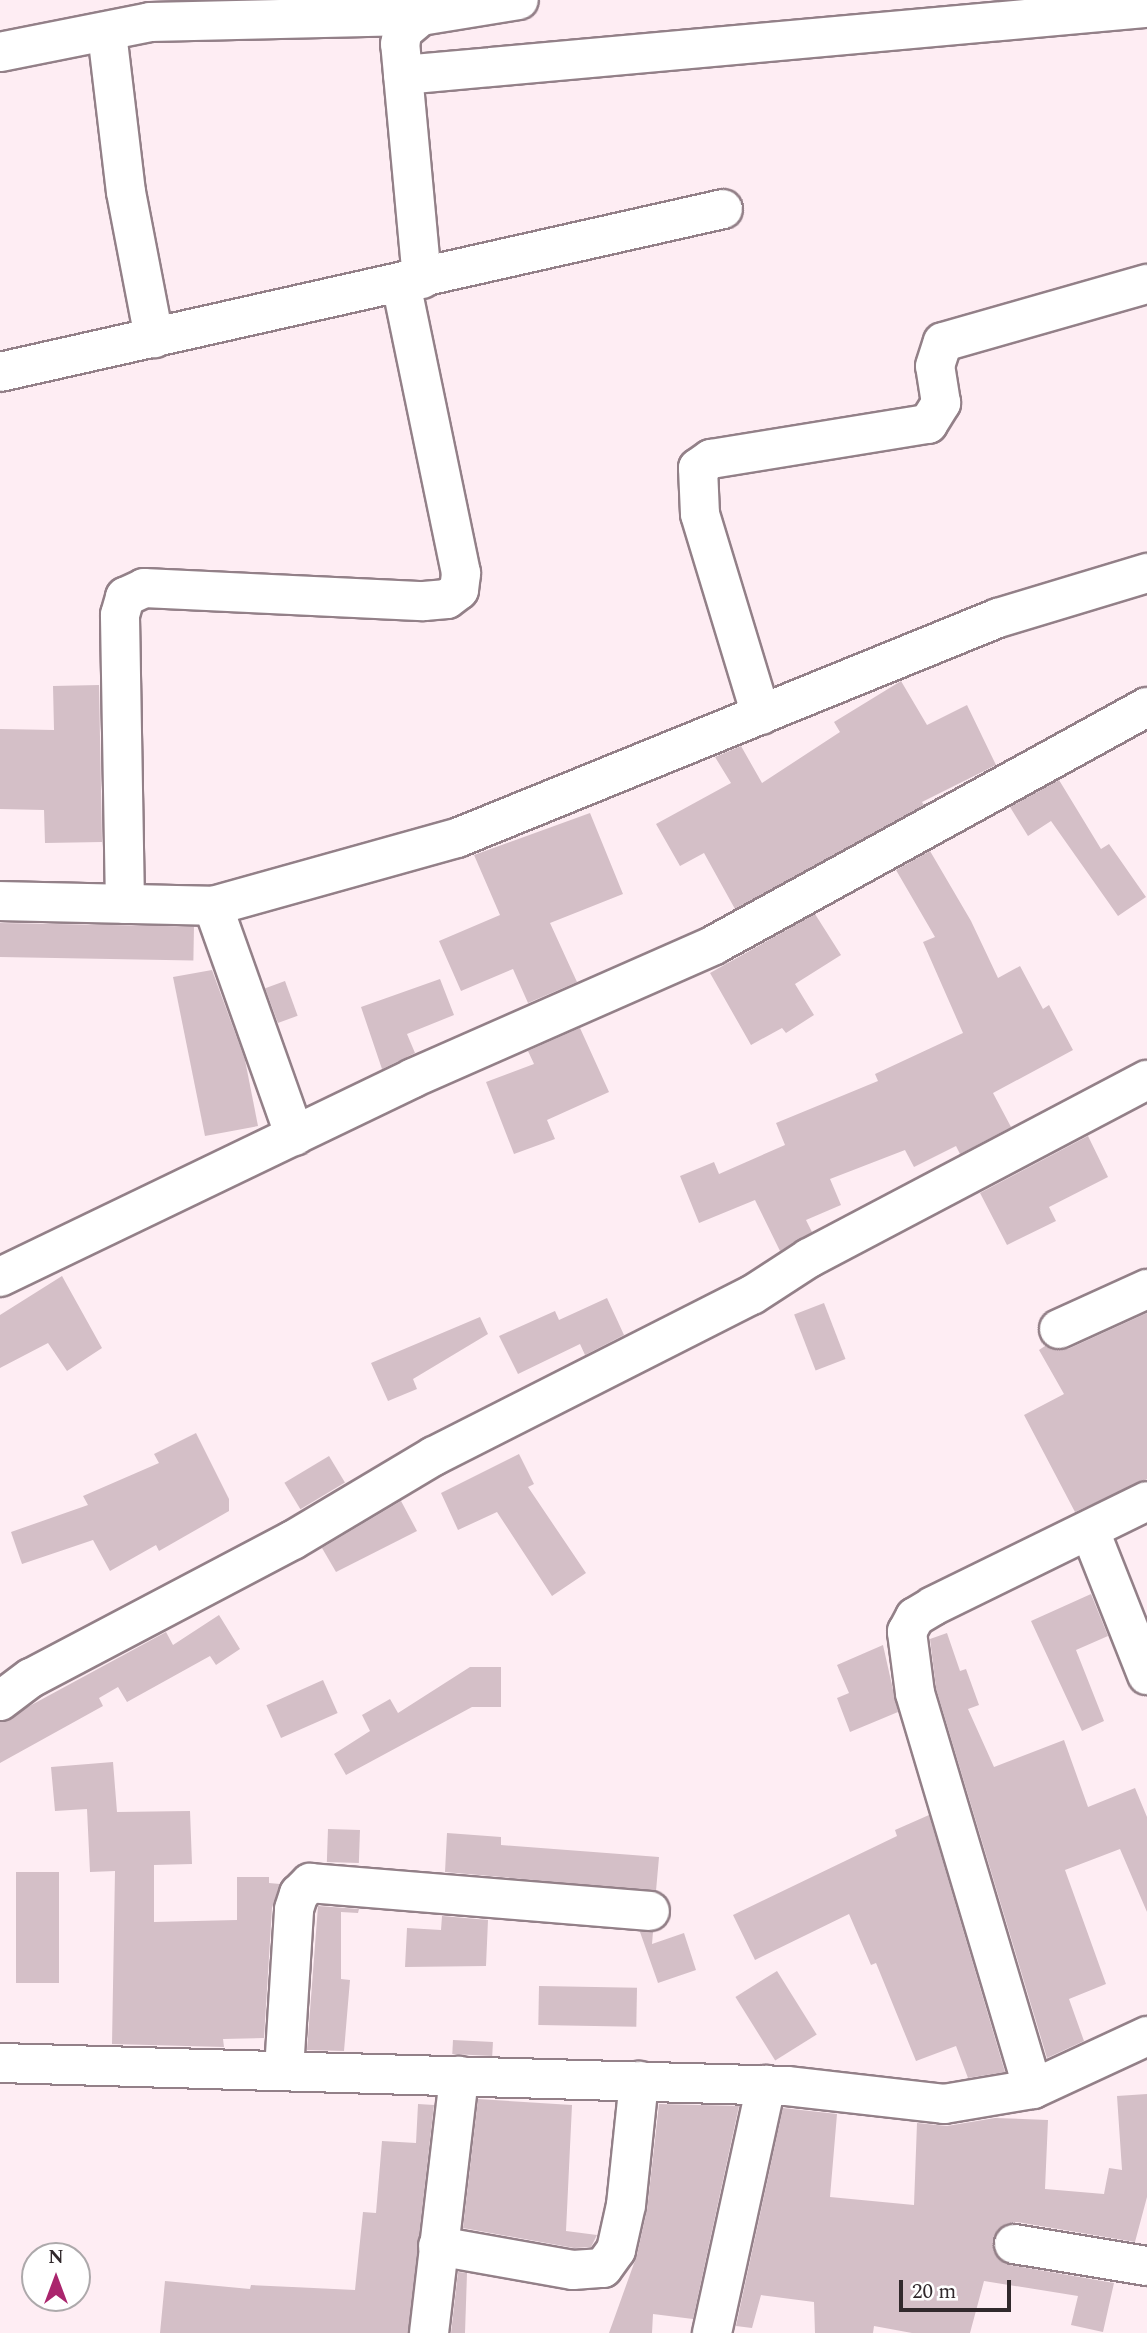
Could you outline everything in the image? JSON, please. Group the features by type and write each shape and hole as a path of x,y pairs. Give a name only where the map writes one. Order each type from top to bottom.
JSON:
{"street":[{"path":"0,52 107,33 217,9 421,16 519,0"},
{"path":"403,75 1147,8"},
{"path":"125,904 120,615 125,597 144,588 424,601 447,599 459,590 461,573 411,281 403,30 421,16"},
{"path":"107,33 126,192 154,338"},
{"path":"0,372 723,209"},
{"path":"761,715 700,514 695,484 698,468 711,459 928,424 937,416 941,403 934,366 943,342 1147,284"},
{"path":"0,901 213,906 457,838 998,618 1147,573"},
{"path":"0,1277 48,1256 149,1202 295,1136 412,1078 714,946 1147,707"},
{"path":"213,906 295,1136"},
{"path":"0,1701 31,1678 293,1540 434,1456 752,1295 809,1258 1147,1080"},
{"path":"0,1251 48,1256"},
{"path":"1059,1329 1147,1289"},
{"path":"1033,2089 915,1693 907,1632 915,1617 933,1606 1147,1502"},
{"path":"1090,1531 1147,1675"},
{"path":"284,2070 294,1909 299,1894 310,1883 650,1911"},
{"path":"0,2063 766,2085 944,2104 1033,2089 1147,2036"},
{"path":"429,2333 460,2076"},
{"path":"438,2246 573,2270 603,2268 616,2250 626,2205 639,2081"},
{"path":"712,2333 766,2085"},
{"path":"1014,2244 1147,2266"}],"building":[{"path":"901,681 927,725 967,705 996,765 922,802 924,805 735,909 704,853 680,866 656,824 731,783 715,757 741,746 762,783 840,732 834,722"},
{"path":"99,685 102,842 45,843 44,810 0,809 0,729 54,730 53,686"},
{"path":"1059,780 1101,849 1109,844 1146,897 1118,916 1051,821 1028,836 1010,807"},
{"path":"590,813 623,894 550,923 577,982 528,1003 513,969 461,991 439,941 500,915 474,855"},
{"path":"930,851 971,921 998,978 1020,966 1043,1009 1049,1005 1073,1050 993,1093 1011,1127 960,1154 956,1146 914,1167 905,1150 830,1179 841,1205 806,1220 812,1232 780,1251 755,1200 699,1223 680,1176 714,1162 719,1174 785,1145 776,1123 878,1081 875,1074 963,1033 923,942 935,937 896,870"},
{"path":"815,914 841,955 795,984 814,1015 786,1033 782,1028 751,1045 710,973"},
{"path":"0,923 194,926 193,960 0,957"},
{"path":"212,970 245,1060 258,1126 205,1136 173,977"},
{"path":"440,979 454,1015 407,1034 415,1053 382,1069 361,1007"},
{"path":"285,981 298,1016 278,1023 265,988"},
{"path":"580,1028 609,1092 547,1120 555,1139 514,1154 486,1082 534,1064 528,1051"},
{"path":"1088,1136 1108,1177 1049,1207 1056,1221 1007,1245 980,1193"},
{"path":"62,1276 102,1348 67,1371 48,1343 0,1368 0,1315"},
{"path":"607,1298 624,1335 585,1355 580,1344 518,1374 499,1336 555,1311 559,1320"},
{"path":"824,1303 846,1359 816,1370 794,1314"},
{"path":"1147,1313 1147,1479 1075,1512 1024,1415 1064,1394 1039,1350 1045,1346 1068,1349"},
{"path":"480,1317 488,1334 413,1379 417,1389 388,1401 371,1363"},
{"path":"196,1433 229,1499 229,1511 159,1551 156,1545 110,1571 93,1540 22,1564 11,1532 88,1505 83,1496 159,1463 154,1454"},
{"path":"519,1454 534,1484 528,1487 586,1573 552,1596 497,1512 458,1530 441,1493"},
{"path":"329,1456 345,1483 300,1509 284,1483"},
{"path":"401,1501 417,1531 336,1572 322,1548"},
{"path":"1091,1594 1108,1636 1076,1650 1104,1721 1082,1731 1031,1621"},
{"path":"219,1615 240,1649 216,1665 210,1656 127,1702 118,1687 99,1698 103,1706 0,1763 0,1722 166,1632 173,1645"},
{"path":"947,1633 960,1671 966,1669 979,1705 968,1709 994,1767 1064,1740 1088,1807 1135,1788 1147,1817 1147,1912 1120,1849 1065,1870 1106,1984 1069,1999 1084,2041 1047,2058 936,1688 930,1639"},
{"path":"883,1645 898,1712 850,1732 837,1698 849,1693 837,1665"},
{"path":"470,1667 501,1667 501,1707 472,1707 346,1775 334,1754 370,1731 362,1715 390,1699 398,1713"},
{"path":"323,1680 338,1713 281,1738 266,1705"},
{"path":"113,1762 117,1812 190,1811 192,1864 154,1865 154,1922 237,1920 237,1877 269,1877 269,1883 280,1884 272,1908 264,2038 223,2039 224,2047 112,2044 115,1871 90,1872 87,1809 55,1811 51,1767"},
{"path":"929,1815 1005,2072 968,2078 956,2046 916,2061 876,1963 871,1965 849,1914 755,1960 733,1915 897,1836 895,1830"},
{"path":"328,1829 360,1830 359,1863 327,1862"},
{"path":"447,1833 501,1837 501,1845 659,1857 656,1891 445,1872"},
{"path":"16,1872 59,1872 59,1983 16,1983"},
{"path":"318,1906 359,1909 358,1913 341,1912 341,1979 350,1980 344,2051 307,2050"},
{"path":"442,1916 488,1920 486,1966 405,1967 407,1928 441,1930"},
{"path":"640,1932 653,1932 652,1944 684,1933 696,1970 658,1983"},
{"path":"777,1971 817,2035 775,2061 735,1997"},
{"path":"539,1986 637,1988 636,2027 538,2025"},
{"path":"453,2040 493,2042 492,2056 452,2054"},
{"path":"1147,2094 1147,2197 1135,2242 1017,2222 1006,2224 993,2240 994,2252 1010,2265 1114,2283 1103,2332 1071,2325 1078,2296 984,2281 970,2333 912,2333 874,2326 873,2333 815,2333 814,2302 761,2295 752,2328 736,2326 783,2108 837,2114 830,2197 914,2205 917,2123 947,2126 995,2118 1048,2120 1045,2189 1104,2194 1109,2168 1122,2170 1117,2096"},
{"path":"478,2099 572,2105 566,2231 597,2235 591,2247 574,2248 463,2228"},
{"path":"418,2104 434,2105 408,2333 160,2333 165,2281 250,2289 251,2285 355,2290 363,2212 376,2213 382,2141 416,2143"},
{"path":"659,2104 739,2106 693,2319 653,2314 652,2333 609,2333 637,2255 647,2210"},
{"path":"458,2272 467,2273 465,2333 451,2333"}]}
